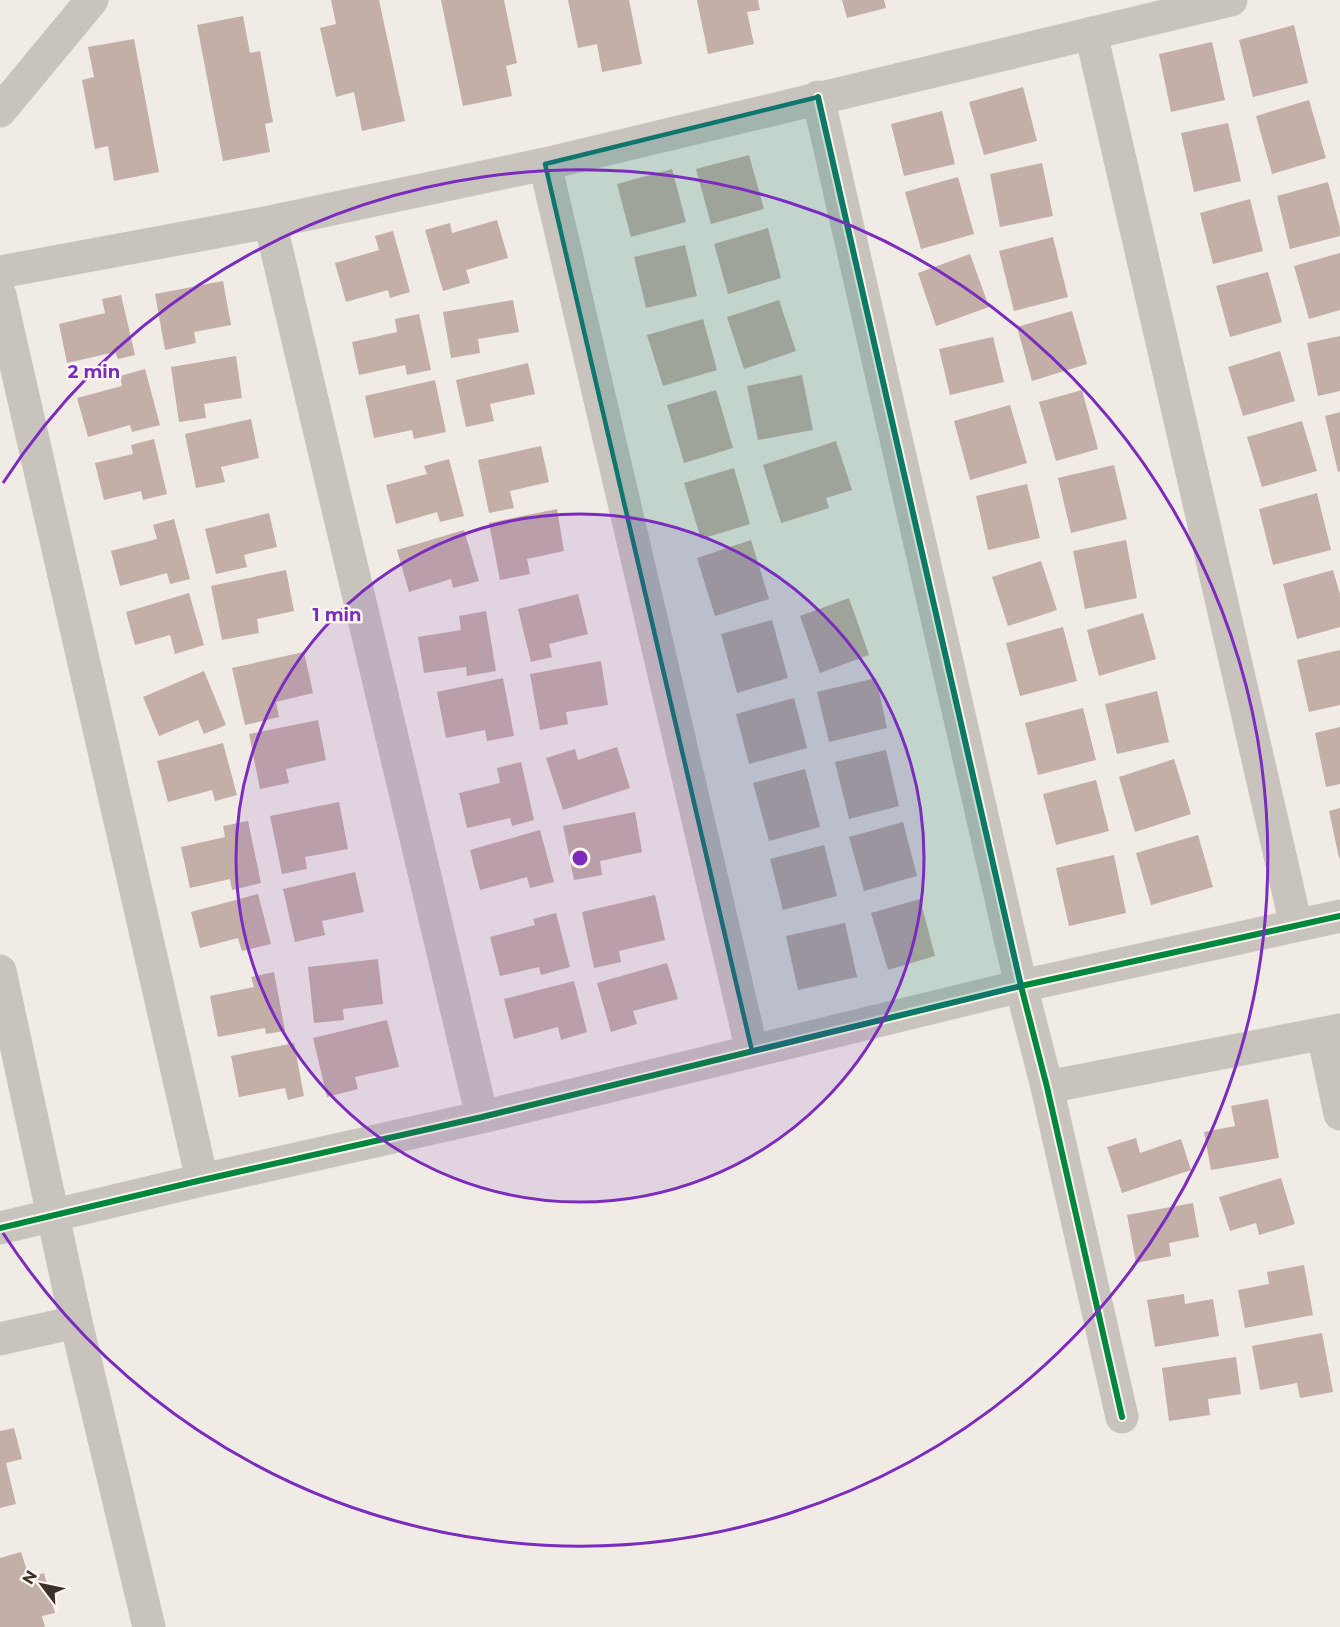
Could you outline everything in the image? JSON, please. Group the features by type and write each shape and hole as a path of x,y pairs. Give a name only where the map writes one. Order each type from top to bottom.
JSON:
{"street":[{"path":"0,111 92,0"},
{"path":"0,272 270,222 545,164 1231,0"},
{"path":"1092,33 1296,925"},
{"path":"818,98 1122,1417"},
{"path":"545,164 752,1051"},
{"path":"270,222 482,1117"},
{"path":"0,295 202,1180"},
{"path":"0,1228 482,1117 1021,986 1340,915"},
{"path":"0,970 76,1322 149,1627"},
{"path":"1047,1087 1331,1032 1340,1114"},
{"path":"0,1339 76,1322"}],"highlighted area":[{"path":"818,97 1021,986 752,1051 545,164"}],"building":[{"path":"331,0 379,0 405,121 362,131 354,92 336,97 320,28 336,24"},
{"path":"441,0 504,0 517,63 506,66 512,96 463,106"},
{"path":"568,0 629,0 642,64 602,72 597,44 578,48"},
{"path":"697,0 758,0 760,10 747,12 754,44 708,54"},
{"path":"842,0 884,0 886,8 847,18"},
{"path":"243,16 250,53 260,51 273,122 265,124 270,152 223,161 197,25"},
{"path":"1294,25 1308,83 1253,97 1239,40"},
{"path":"134,39 159,172 114,181 108,146 95,149 82,80 94,77 88,47"},
{"path":"1212,42 1225,100 1171,112 1159,54"},
{"path":"1023,87 1037,141 984,155 969,102"},
{"path":"1309,100 1326,158 1272,174 1256,116"},
{"path":"942,111 955,164 904,176 891,124"},
{"path":"1228,123 1241,181 1194,192 1181,133"},
{"path":"749,155 764,209 711,224 696,169"},
{"path":"1042,163 1053,216 1000,227 990,174"},
{"path":"672,169 686,222 631,237 617,184"},
{"path":"958,177 974,234 921,249 905,192"},
{"path":"1328,182 1340,236 1290,249 1277,196"},
{"path":"1250,199 1263,251 1213,264 1200,213"},
{"path":"497,220 508,258 466,270 470,283 443,291 425,230 450,223 452,233"},
{"path":"768,228 781,278 728,294 714,244"},
{"path":"393,231 410,292 390,298 388,290 346,302 335,263 379,250 375,236"},
{"path":"1053,237 1068,297 1014,311 999,251"},
{"path":"685,245 697,296 646,308 634,257"},
{"path":"1340,253 1340,310 1309,319 1294,266"},
{"path":"970,254 989,307 936,326 918,273"},
{"path":"1268,272 1282,322 1230,337 1216,286"},
{"path":"223,281 231,325 194,332 196,343 165,350 155,294"},
{"path":"121,295 135,355 118,359 115,352 67,363 59,324 105,313 102,299"},
{"path":"513,300 519,332 478,339 480,353 451,358 443,312"},
{"path":"779,300 796,351 744,369 727,317"},
{"path":"1072,311 1087,364 1032,381 1017,327"},
{"path":"419,314 431,370 407,375 405,365 359,375 352,342 397,332 395,319"},
{"path":"703,319 717,370 663,386 647,335"},
{"path":"1340,336 1340,391 1318,396 1307,343"},
{"path":"993,337 1004,382 950,395 939,349"},
{"path":"1280,351 1295,401 1243,416 1228,367"},
{"path":"236,356 242,398 204,404 206,418 179,422 171,367"},
{"path":"528,363 535,394 490,404 494,421 466,427 456,380"},
{"path":"145,369 160,425 132,432 130,425 88,437 77,398 122,386 120,376"},
{"path":"802,375 813,430 758,440 747,386"},
{"path":"435,380 446,432 414,439 412,430 374,438 365,396"},
{"path":"716,390 733,448 684,463 667,405"},
{"path":"1082,390 1098,449 1056,461 1039,402"},
{"path":"1010,405 1027,463 970,480 954,421"},
{"path":"1340,412 1340,471 1338,472 1325,416"},
{"path":"251,419 259,458 221,467 225,482 196,488 185,434"},
{"path":"1302,421 1317,471 1262,487 1247,437"},
{"path":"154,439 167,494 143,500 141,491 104,500 95,463 133,454 131,445"},
{"path":"836,441 852,490 826,498 829,508 781,523 763,465"},
{"path":"541,446 549,482 510,491 514,508 489,513 478,460"},
{"path":"449,459 464,516 440,522 437,512 396,524 386,485 427,474 424,466"},
{"path":"1114,465 1127,519 1071,533 1058,478"},
{"path":"734,468 750,524 701,539 684,483"},
{"path":"1027,484 1040,538 988,550 976,496"},
{"path":"1317,493 1331,550 1273,565 1259,509"},
{"path":"557,509 564,551 527,559 530,574 500,580 489,523"},
{"path":"269,513 277,547 244,555 247,567 216,574 205,529"},
{"path":"174,519 190,579 170,584 167,573 120,586 111,551 157,539 153,525"},
{"path":"464,530 479,581 453,588 451,579 409,592 397,550"},
{"path":"751,540 769,599 715,616 697,558"},
{"path":"1126,540 1137,598 1085,609 1073,551"},
{"path":"1041,561 1057,610 1008,626 992,577"},
{"path":"286,570 294,611 257,619 259,633 222,640 211,586"},
{"path":"1333,570 1340,594 1340,627 1297,639 1283,584"},
{"path":"189,593 204,645 175,654 170,635 135,645 126,612"},
{"path":"578,594 588,634 549,644 552,657 531,662 518,609"},
{"path":"849,598 869,655 820,673 800,616"},
{"path":"486,611 496,671 467,676 466,667 424,673 418,637 461,630 459,616"},
{"path":"1143,613 1156,659 1099,676 1087,630"},
{"path":"772,620 788,678 737,693 721,634"},
{"path":"1063,627 1077,681 1020,696 1006,643"},
{"path":"1340,650 1340,705 1309,712 1297,660"},
{"path":"304,652 313,693 276,702 279,717 245,725 232,668"},
{"path":"601,661 608,705 566,712 568,724 540,730 530,674"},
{"path":"204,671 226,725 204,734 198,720 159,736 143,697"},
{"path":"503,678 514,736 487,741 485,730 446,738 437,692"},
{"path":"876,678 887,728 829,742 817,692"},
{"path":"1157,691 1169,742 1117,754 1105,704"},
{"path":"794,698 807,748 749,764 736,714"},
{"path":"1083,708 1096,760 1038,775 1025,723"},
{"path":"318,720 326,760 286,769 289,783 260,789 249,734"},
{"path":"1340,727 1340,784 1326,787 1315,733"},
{"path":"223,743 237,795 215,801 212,790 168,802 157,761"},
{"path":"617,747 630,788 563,810 546,758 575,749 578,760"},
{"path":"886,750 899,806 849,819 835,762"},
{"path":"1174,759 1191,814 1135,832 1119,777"},
{"path":"521,762 534,820 512,826 510,818 467,828 459,793 500,783 497,768"},
{"path":"805,769 820,827 769,841 753,783"},
{"path":"1096,780 1109,831 1056,845 1043,794"},
{"path":"339,802 348,849 305,857 307,869 282,874 270,816"},
{"path":"1340,808 1340,858 1339,858 1329,811"},
{"path":"635,812 642,852 600,861 602,875 574,880 563,826"},
{"path":"248,821 261,883 232,890 230,879 190,888 181,847 225,837 223,826"},
{"path":"903,822 917,876 864,891 849,837"},
{"path":"540,830 554,882 530,888 527,877 480,890 470,850"},
{"path":"1198,835 1213,887 1151,905 1136,853"},
{"path":"824,845 837,896 783,910 770,859"},
{"path":"1114,855 1126,913 1069,926 1056,868"},
{"path":"355,872 364,912 322,921 325,935 295,942 283,889"},
{"path":"258,894 271,944 242,951 238,938 200,948 191,912"},
{"path":"655,895 665,940 619,951 621,962 594,968 582,912"},
{"path":"920,899 935,956 888,970 871,913"},
{"path":"556,913 570,967 541,975 539,967 500,976 490,937 535,925 533,919"},
{"path":"845,923 857,977 798,990 786,936"},
{"path":"378,959 383,1004 343,1009 344,1020 314,1023 308,967"},
{"path":"667,963 678,999 633,1011 637,1024 611,1032 597,983"},
{"path":"274,972 285,1031 266,1034 265,1028 218,1037 210,996 254,987 251,977"},
{"path":"574,981 587,1032 561,1040 558,1027 514,1039 504,999"},
{"path":"387,1020 399,1067 355,1077 358,1089 327,1097 313,1038"},
{"path":"294,1043 304,1096 288,1100 285,1088 239,1097 231,1056"},
{"path":"1268,1099 1279,1158 1211,1170 1204,1132 1235,1126 1231,1106"},
{"path":"1136,1138 1140,1153 1181,1139 1191,1170 1122,1193 1107,1147"},
{"path":"1281,1178 1295,1224 1259,1235 1256,1223 1230,1231 1219,1197"},
{"path":"1193,1203 1199,1237 1169,1243 1171,1256 1136,1263 1127,1215"},
{"path":"1304,1265 1313,1315 1245,1328 1238,1290 1269,1284 1267,1272"},
{"path":"1184,1294 1185,1304 1213,1299 1219,1336 1155,1347 1147,1300"},
{"path":"1322,1333 1333,1392 1300,1398 1297,1383 1260,1390 1252,1346"},
{"path":"1236,1357 1241,1394 1208,1399 1210,1415 1169,1421 1162,1368"},
{"path":"14,1428 22,1459 6,1463 16,1504 0,1508 0,1431"},
{"path":"21,1552 29,1577 44,1573 55,1613 42,1616 45,1627 0,1627 0,1558"}],"cycle path":[{"path":"818,97 1122,1417"},
{"path":"0,1228 482,1117 1021,986 1340,916"}]}
